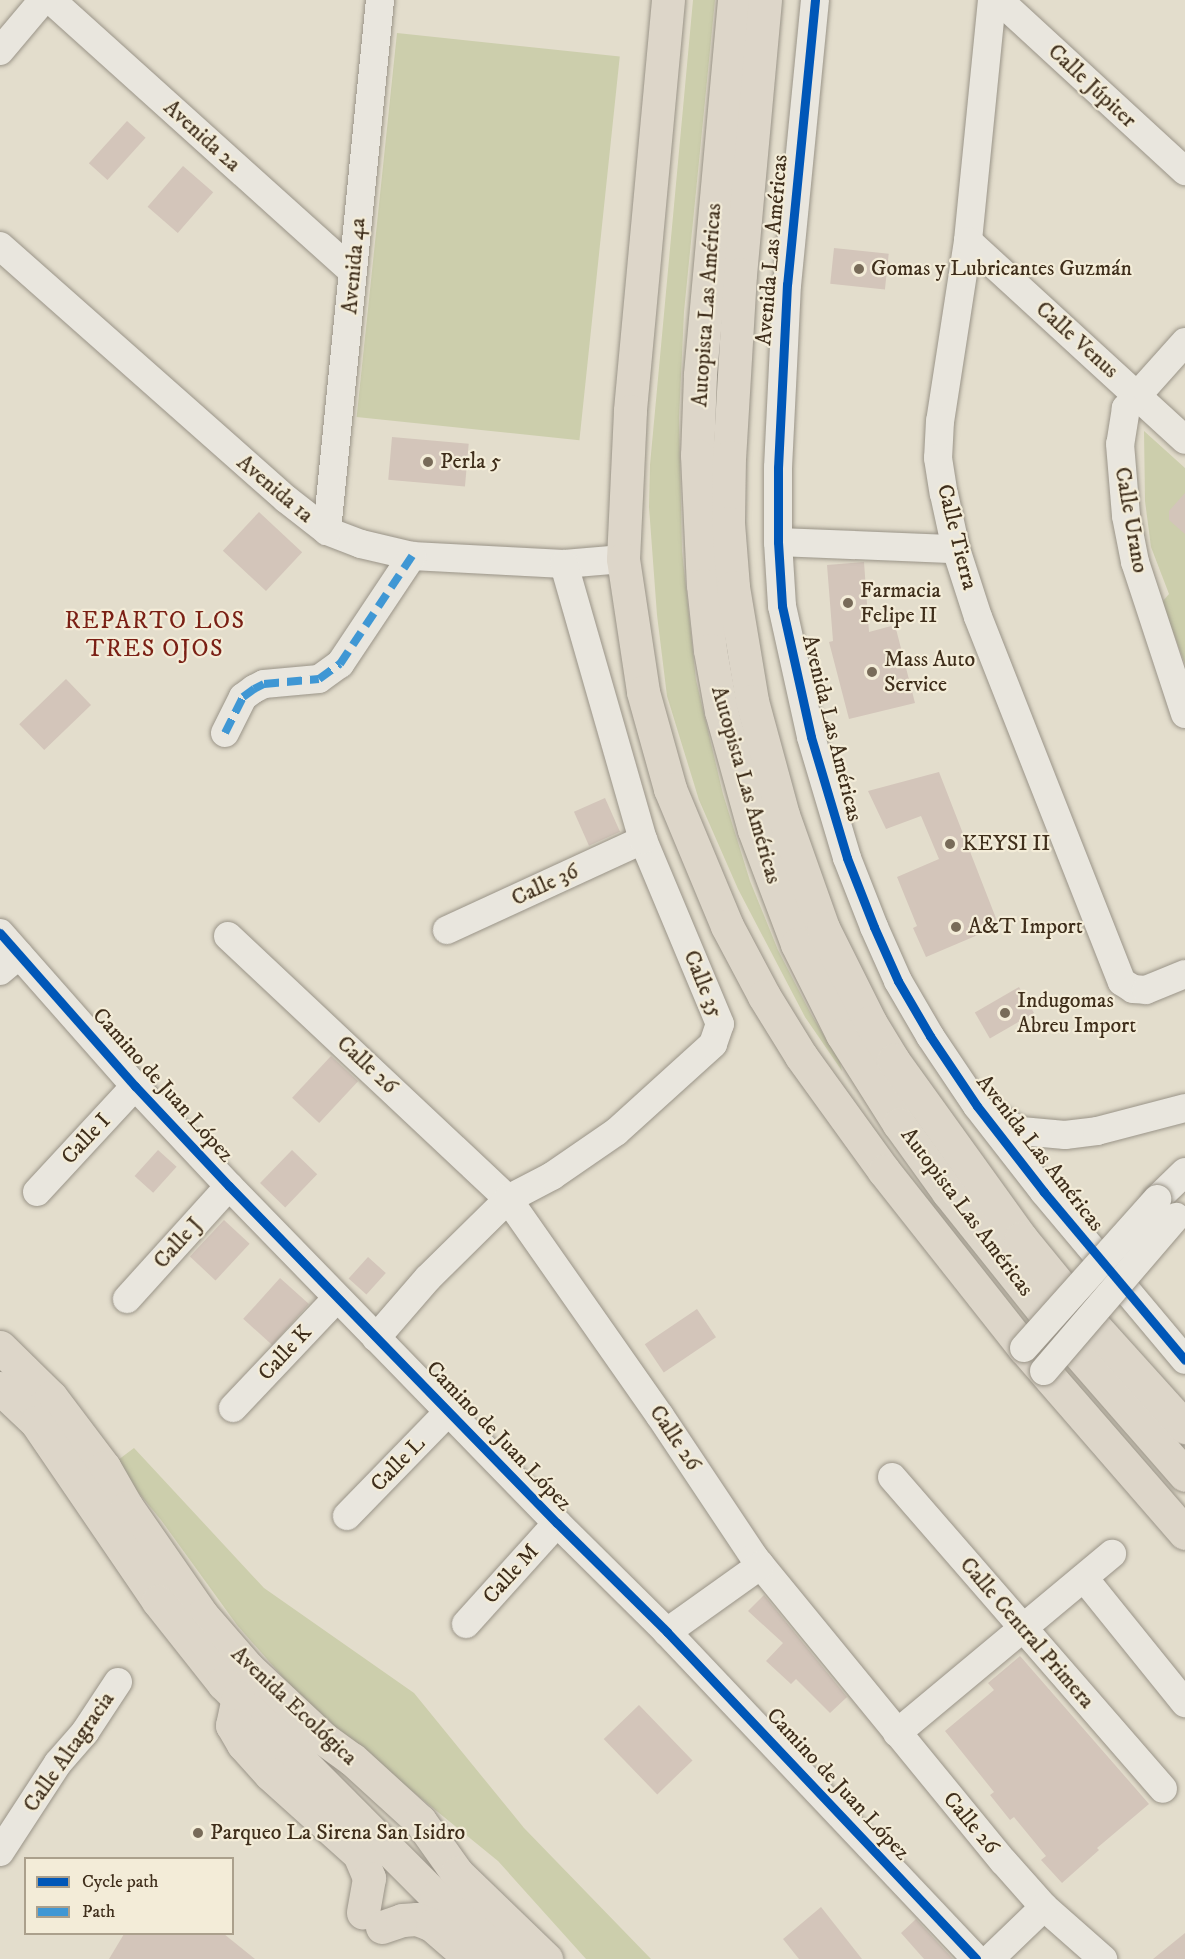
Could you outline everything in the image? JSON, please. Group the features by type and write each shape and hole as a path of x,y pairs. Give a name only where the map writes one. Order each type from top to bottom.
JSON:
{"main road":[{"path":"668,0 630,411 623,559 643,692 654,739 670,789 699,864 745,963 801,1056 884,1170 1034,1359 1185,1533"},
{"name":"Autopista Las Américas","path":"734,0 700,375 698,475 703,585 710,650 721,711 754,830 782,907 812,974 842,1034 899,1124 954,1200 1059,1332 1185,1475"},
{"name":"Autopista Las Américas","path":"765,0 740,274 729,446 728,523 733,587 752,701 783,815 824,928 870,1022 893,1060 1021,1238 1084,1315 1185,1427"},
{"name":"Avenida Ecológica","path":"0,1347 51,1397 104,1467 127,1508 202,1615 247,1667 324,1739 352,1759 420,1821 457,1872 546,1959"},
{"name":"Avenida Ecológica","path":"0,1388 36,1422 158,1601 218,1676 277,1739 417,1875 436,1897 507,1959"},
{"path":"238,1697 232,1725 243,1743 270,1774 359,1854 369,1878 368,1898 372,1920 417,1919 432,1925 471,1959"},
{"path":"324,1739 323,1764 334,1780 400,1842 417,1875 429,1875 439,1881 524,1959"}],"street":[{"path":"0,51 43,0"},
{"name":"Avenida 2a","path":"51,0 353,272"},
{"name":"Avenida Las Américas","path":"815,0 787,284 778,468 778,542 782,606 811,737 847,858 898,981 930,1036 977,1106 1107,1270 1185,1360"},
{"name":"Calle Tierra","path":"992,0 968,241 940,421 938,458 956,549 978,617 1122,982 1132,989 1146,990 1185,975"},
{"name":"Calle Júpiter","path":"999,0 1185,171"},
{"name":"Avenida 4a","path":"327,531 379,1"},
{"name":"Calle Venus","path":"968,241 1185,440"},
{"name":"Avenida 1a","path":"0,246 285,499 327,531 361,544 412,556 564,564 623,559"},
{"name":"Calle Urano","path":"1185,342 1136,394 1126,408 1120,444 1126,516 1135,562 1185,714"},
{"path":"778,542 956,549"},
{"path":"225,733 243,697 254,689 264,684 319,679 340,664 412,556"},
{"name":"Calle 35","path":"376,1338 428,1278 508,1199 552,1176 616,1132 713,1044 720,1024 643,840 564,564"},
{"name":"Calle 36","path":"447,930 643,840"},
{"name":"Camino de Juan López","path":"0,933 10,963 135,1086 557,1524 667,1632 976,1959"},
{"name":"Calle 26","path":"228,936 508,1199 761,1565 787,1594 971,1824 1044,1907 1103,1959"},
{"name":"Calle I","path":"37,1192 135,1086"},
{"path":"977,1106 1021,1131 1065,1135 1097,1131 1185,1108"},
{"path":"1034,1359 1156,1199 1185,1172"},
{"name":"Calle J","path":"127,1299 229,1186"},
{"path":"1034,1359 1185,1209"},
{"name":"Calle K","path":"233,1408 337,1298"},
{"name":"Calle L","path":"347,1516 448,1412"},
{"name":"Calle Central Primera","path":"892,1477 1163,1789"},
{"name":"Calle M","path":"466,1624 557,1524"},
{"path":"897,1733 1112,1554"},
{"path":"667,1632 761,1565"},
{"path":"1083,1578 1185,1703"},
{"name":"Calle Altagracia","path":"0,1852 58,1763 85,1732 118,1682"},
{"path":"990,1959 1044,1907"}],"green space":[{"path":"693,0 715,0 684,312 679,418 682,551 696,680 723,794 750,881 778,950 811,1014 840,1062 842,1071 805,1017 738,889 699,800 667,696 657,615 649,507 650,465"},
{"path":"397,33 620,56 579,440 357,417"},
{"path":"1144,431 1185,468 1185,664 1162,602 1169,594 1151,547 1145,501"},
{"path":"134,1448 264,1588 414,1693 524,1828 651,1959 586,1959 498,1861 309,1707 237,1625 161,1520 114,1463"}],"building":[{"path":"127,121 146,138 107,180 89,163"},
{"path":"183,166 213,192 178,233 148,207"},
{"name":"Gomas y Lubricantes Guzmán","path":"834,248 889,254 885,290 830,284"},
{"name":"Perla 5","path":"392,437 469,444 465,487 388,480"},
{"path":"1185,493 1185,534 1169,520 1169,511"},
{"path":"259,512 302,552 266,591 223,551"},
{"name":"Mass Auto Service","path":"864,562 869,632 895,625 915,703 849,719 829,642 833,641 827,565"},
{"path":"66,679 91,705 44,750 19,724"},
{"name":"KEYSI II","path":"939,772 999,926 926,957 913,928 917,926 897,877 939,859 921,816 886,829 868,791"},
{"path":"605,798 620,832 589,846 574,812"},
{"name":"Indugomas Abreu Import","path":"1019,987 1034,1013 990,1038 975,1013"},
{"path":"331,1056 358,1081 319,1123 292,1098"},
{"path":"158,1150 177,1167 153,1193 135,1176"},
{"path":"292,1150 317,1174 285,1207 260,1183"},
{"path":"224,1220 250,1244 215,1280 190,1257"},
{"path":"368,1257 386,1273 366,1295 349,1279"},
{"path":"280,1278 309,1304 272,1345 243,1319"},
{"path":"697,1309 716,1337 664,1372 645,1344"},
{"path":"764,1595 847,1697 830,1713 796,1679 791,1684 766,1661 783,1643 748,1611"},
{"path":"1020,1656 1149,1804 1097,1848 1099,1850 1062,1883 1041,1860 1046,1856 1014,1817 1010,1820 990,1795 994,1792 945,1731 994,1690 988,1683"},
{"path":"639,1705 692,1760 657,1794 604,1739"},
{"path":"821,1907 862,1959 799,1959 783,1939"},
{"path":"916,1919 953,1959 924,1959 901,1933"},
{"path":"1185,1933 1185,1959 1153,1959"},
{"path":"123,1935 225,1935 255,1959 109,1959"}],"marked path":[{"path":"225,733 243,697 254,689 264,684 319,679 340,664 412,556"}],"cycle path":[{"path":"815,0 787,284 778,468 778,542 782,606 811,737 847,858 874,927 898,981 930,1036 977,1106 1044,1192 1185,1360"},
{"path":"0,933 135,1086 229,1186 557,1523 667,1632 976,1959"}],"place":[{"name":"Gomas y Lubricantes Guzmán","path":"859,269"},
{"name":"Perla 5","path":"428,462"},
{"name":"Farmacia Felipe II","path":"848,603"},
{"name":"Mass Auto Service","path":"872,672"},
{"name":"KEYSI II","path":"950,844"},
{"name":"A&T Import","path":"956,927"},
{"name":"Indugomas Abreu Import","path":"1005,1013"},
{"name":"Parqueo La Sirena San Isidro","path":"198,1833"}],"district":[{"name":"REPARTO LOS TRES OJOS","path":"155,636"}]}
